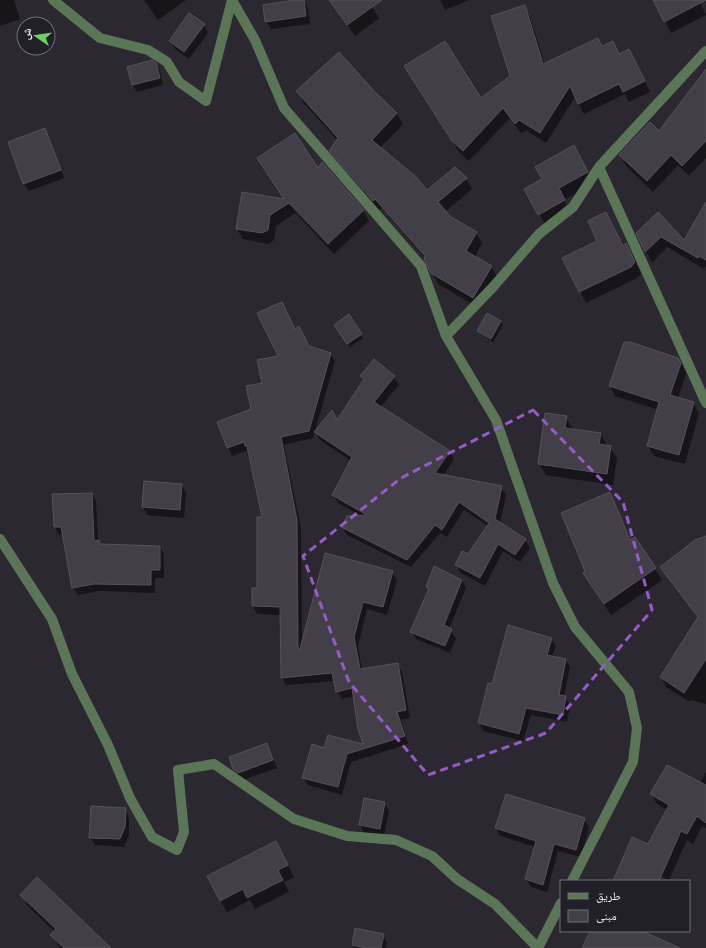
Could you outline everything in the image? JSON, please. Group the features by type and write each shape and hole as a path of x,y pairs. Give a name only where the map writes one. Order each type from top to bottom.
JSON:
{"street":[{"path":"53,0 100,38 148,50 167,62 179,82 206,101 232,0"},
{"path":"232,0 255,40 284,108 421,266 446,336 496,420 553,583 575,627 629,692 637,728 633,762 573,880"},
{"path":"446,336 493,287 539,234 573,207 599,167 706,51"},
{"path":"599,167 706,403"},
{"path":"0,539 52,619 72,674 108,744 130,798 152,837 177,850 184,832 178,770 214,764 294,819 347,836 396,840 432,856 457,878 495,904 538,948 560,905"}],"highlighted area":[{"path":"533,410 623,502 652,610 546,733 428,775 349,682 303,556 401,478"}],"building":[{"path":"294,0 304,0 306,16 265,22 263,5"},
{"path":"329,0 382,0 347,25"},
{"path":"653,0 706,0 664,22"},
{"path":"525,5 543,64 598,38 602,46 613,41 619,54 629,49 645,81 623,92 619,84 578,104 570,86 540,133 519,120 515,124 503,108 463,151 452,141 404,66 445,41 481,98 510,76 491,16"},
{"path":"189,13 205,24 184,52 169,41"},
{"path":"339,52 374,91 397,113 372,140 415,176 427,190 455,167 467,178 438,202 451,217 477,232 466,251 492,266 473,298 431,273 424,259 425,256 375,199 373,201 329,151 338,138 296,91"},
{"path":"152,60 156,63 160,78 132,85 127,67"},
{"path":"706,69 706,141 682,166 671,155 647,181 619,155 650,122 659,131"},
{"path":"45,128 61,170 23,184 8,142"},
{"path":"295,133 318,168 322,162 364,210 328,244 289,203 270,215 268,230 262,233 236,229 242,192 284,199 257,158"},
{"path":"574,145 588,172 559,188 565,200 538,215 524,189 542,179 535,167"},
{"path":"706,202 706,260 699,256 698,258 661,237 645,252 636,233 658,212 684,240"},
{"path":"606,212 623,246 626,243 635,262 631,267 579,292 562,258 597,241 588,221"},
{"path":"282,302 295,329 299,326 309,346 331,353 309,431 281,437 297,520 298,648 300,649 325,553 393,571 383,607 363,602 354,637 360,669 398,663 406,710 397,712 405,736 347,754 338,787 302,778 312,744 324,748 328,735 363,744 358,729 352,688 336,692 332,673 281,678 280,607 252,606 252,588 257,588 257,517 262,517 247,446 245,446 244,442 227,448 217,422 251,409 246,386 262,383 257,360 278,356 257,313"},
{"path":"487,313 501,321 491,339 477,331"},
{"path":"349,314 362,334 347,344 334,325"},
{"path":"624,342 630,342 678,358 681,363 670,395 694,402 679,455 647,446 659,402 609,386"},
{"path":"374,359 395,376 374,402 450,451 435,473 502,486 495,519 526,539 515,555 498,544 480,578 455,565 462,551 468,554 489,523 459,502 442,530 435,525 407,560 341,527 347,516 367,515 332,495 352,457 314,432 332,410 337,420 364,379 360,376"},
{"path":"545,413 567,416 565,428 601,433 599,444 611,446 607,474 538,464"},
{"path":"144,481 182,484 180,510 142,507"},
{"path":"610,492 630,540 635,537 656,568 604,604 583,573 585,571 561,513"},
{"path":"92,493 94,541 99,540 100,544 160,546 160,570 151,570 151,585 94,584 72,588 61,527 54,527 52,494"},
{"path":"706,536 706,659 684,693 660,677 698,617 660,567 695,540"},
{"path":"434,566 462,580 444,625 452,629 445,646 410,632 429,588 426,587"},
{"path":"508,625 552,638 547,655 566,659 559,695 566,696 563,715 526,708 519,734 478,723 488,683 492,684"},
{"path":"267,743 273,760 238,773 233,769 229,757"},
{"path":"667,765 706,785 706,823 697,816 687,834 681,831 659,880 613,880 632,837 648,844 669,805 650,794"},
{"path":"506,794 585,818 576,850 554,844 543,885 525,879 536,841 495,828"},
{"path":"364,798 385,802 380,829 359,825"},
{"path":"91,806 126,808 125,827 120,839 89,838"},
{"path":"276,841 288,865 278,870 283,880 247,898 243,889 220,901 207,876"},
{"path":"37,877 111,948 64,948 50,935 56,929 20,895"},
{"path":"355,928 384,934 381,948 366,948 352,945"},
{"path":"590,932 644,932 680,948 582,948"}]}
